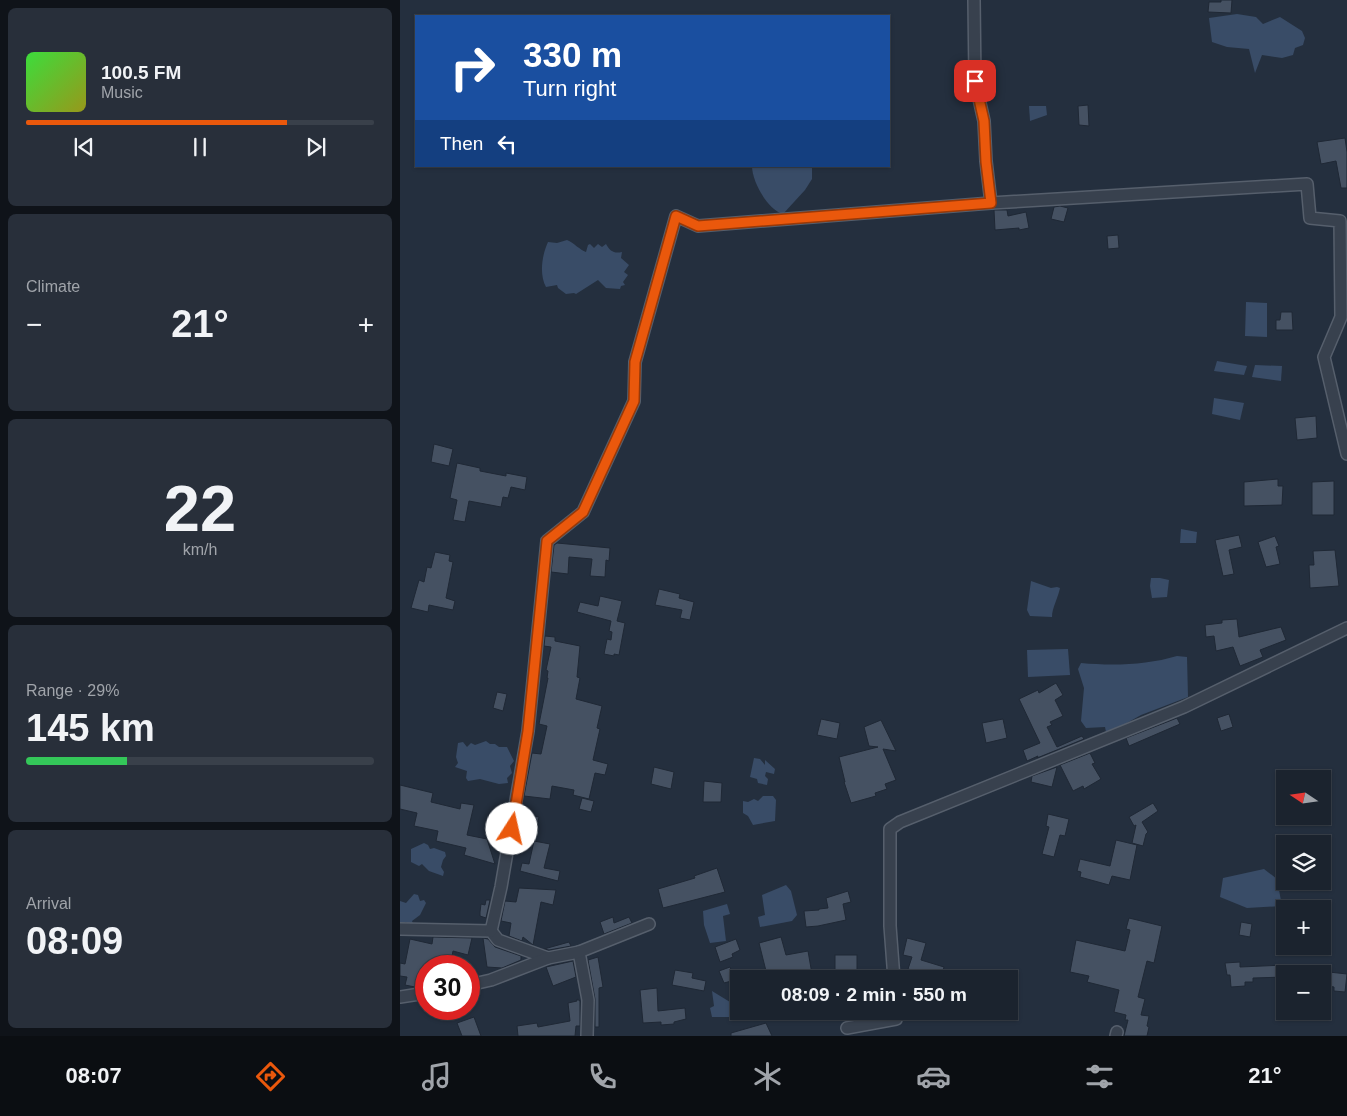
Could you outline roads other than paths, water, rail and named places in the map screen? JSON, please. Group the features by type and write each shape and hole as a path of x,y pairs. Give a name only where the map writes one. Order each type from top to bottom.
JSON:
{"street":[{"path":"974,0 975,81 984,121 991,203"},
{"path":"491,931 501,887 528,731 547,541 583,512 634,401 635,362 676,216 698,226 991,203 1307,184 1310,218 1340,221 1340,317 1324,357 1347,454"},
{"path":"893,970 890,926 890,829 900,822 1184,707 1347,628"},
{"path":"480,982 548,958 579,952 649,924"},
{"path":"400,929 491,931"},
{"path":"491,931 498,940 548,958"},
{"path":"579,952 588,1000 587,1036"},
{"path":"400,997 415,995"},
{"path":"847,1028 891,1020"}],"water":[{"path":"1237,14 1256,17 1263,24 1280,17 1302,31 1305,38 1303,45 1295,48 1293,55 1282,58 1262,55 1255,73 1249,49 1227,47 1212,42 1209,18"},
{"path":"1029,106 1046,106 1047,115 1030,121"},
{"path":"752,167 812,167 812,179 805,190 783,214 772,207 762,194"},
{"path":"567,240 586,252 590,244 594,248 598,244 602,247 606,244 612,251 622,252 621,258 629,265 624,272 628,275 623,282 625,285 621,286 620,289 606,288 598,280 576,294 566,294 557,285 546,287 542,264 548,242 557,243"},
{"path":"1246,302 1267,303 1267,337 1245,336"},
{"path":"1217,361 1247,366 1244,375 1214,371"},
{"path":"1255,365 1282,366 1281,381 1252,377"},
{"path":"1214,398 1244,403 1240,420 1212,414"},
{"path":"1181,529 1197,532 1196,543 1180,543"},
{"path":"1151,578 1169,580 1167,597 1152,598"},
{"path":"1031,581 1051,588 1060,588 1052,617 1030,616 1027,610"},
{"path":"1068,649 1070,675 1028,677 1027,650"},
{"path":"1177,656 1187,657 1188,697 1141,715 1118,728 1106,732 1105,727 1086,728 1081,721 1084,688 1078,669 1081,663 1130,664"},
{"path":"486,741 499,747 507,747 514,761 510,766 512,773 507,778 508,783 499,784 480,779 468,781 466,778 467,771 455,767 458,763 456,757 458,743 463,742 467,747 471,743 475,745"},
{"path":"754,758 760,759 765,765 765,760 775,769 774,774 766,772 767,785 758,783 757,779 750,777"},
{"path":"763,796 773,796 776,800 775,821 753,825 748,816 743,813 743,801 748,802 754,799 758,801"},
{"path":"424,843 430,849 434,848 445,852 446,856 441,867 444,872 443,876 429,871 422,864 419,866 411,862 411,849"},
{"path":"1264,869 1276,878 1276,890 1279,890 1281,900 1276,900 1276,906 1247,908 1220,897 1223,878"},
{"path":"786,885 791,891 797,915 792,921 760,927 758,917 765,915 762,895"},
{"path":"414,894 418,895 420,901 424,900 426,903 420,915 412,921 414,926 406,922 400,923 400,901 406,903"},
{"path":"727,904 730,914 723,916 726,941 710,943 704,925 703,911"},
{"path":"712,991 730,1002 730,1017 712,1017 710,1008 714,1006"}]}
